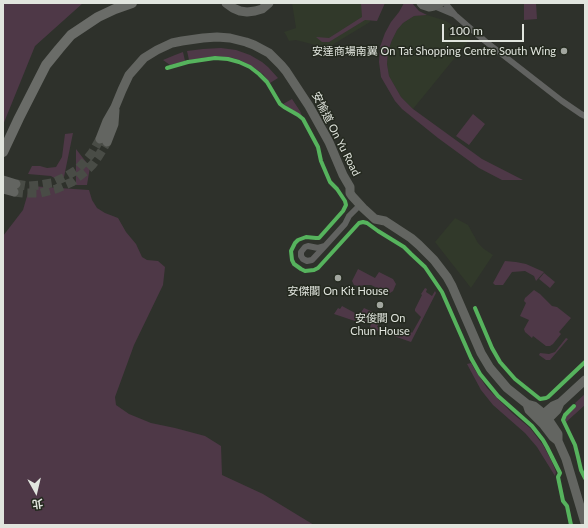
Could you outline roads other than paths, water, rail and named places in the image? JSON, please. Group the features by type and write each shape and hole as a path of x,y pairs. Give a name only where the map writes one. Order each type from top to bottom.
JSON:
{"main road":[{"path":"3,152 46,65 71,35 92,20 107,12 132,3"}],"street":[{"path":"226,3 240,11 247,12 262,9 269,3"},
{"path":"421,3 426,6 437,5 455,15"},
{"path":"445,3 455,15 485,40 556,96 585,116"},
{"name":"安愉道 On Yu Road","path":"103,140 114,124 115,107 126,81 133,70 144,58 160,48 182,41 203,38 230,38 254,45 269,53 290,76 306,100 329,142 350,187 350,193 363,204 377,220 385,221 402,232 431,256 447,277 457,296 481,353 488,365 501,382 527,404 534,406 543,419 558,434 558,441 566,459 585,523"},
{"path":"3,180 15,188 3,189"},
{"path":"325,246 318,248 308,246 304,247 301,252 301,256 307,261 314,258 325,246 345,224 351,220 363,204"},
{"path":"312,248 316,254 314,258"},
{"path":"543,419 557,410 560,403 585,380"}],"tunnel":[{"path":"16,184 28,186 40,185 52,183 65,177 78,169 92,153 100,139"},
{"path":"14,192 40,193 56,189 72,182 93,164 107,142"}],"place":[{"name":"安達商場南翼 On Tat Shopping Centre South Wing","path":"564,51"},
{"name":"安傑閣 On Kit House","path":"338,278"},
{"name":"安俊閣 On Chun House","path":"380,305"}]}
